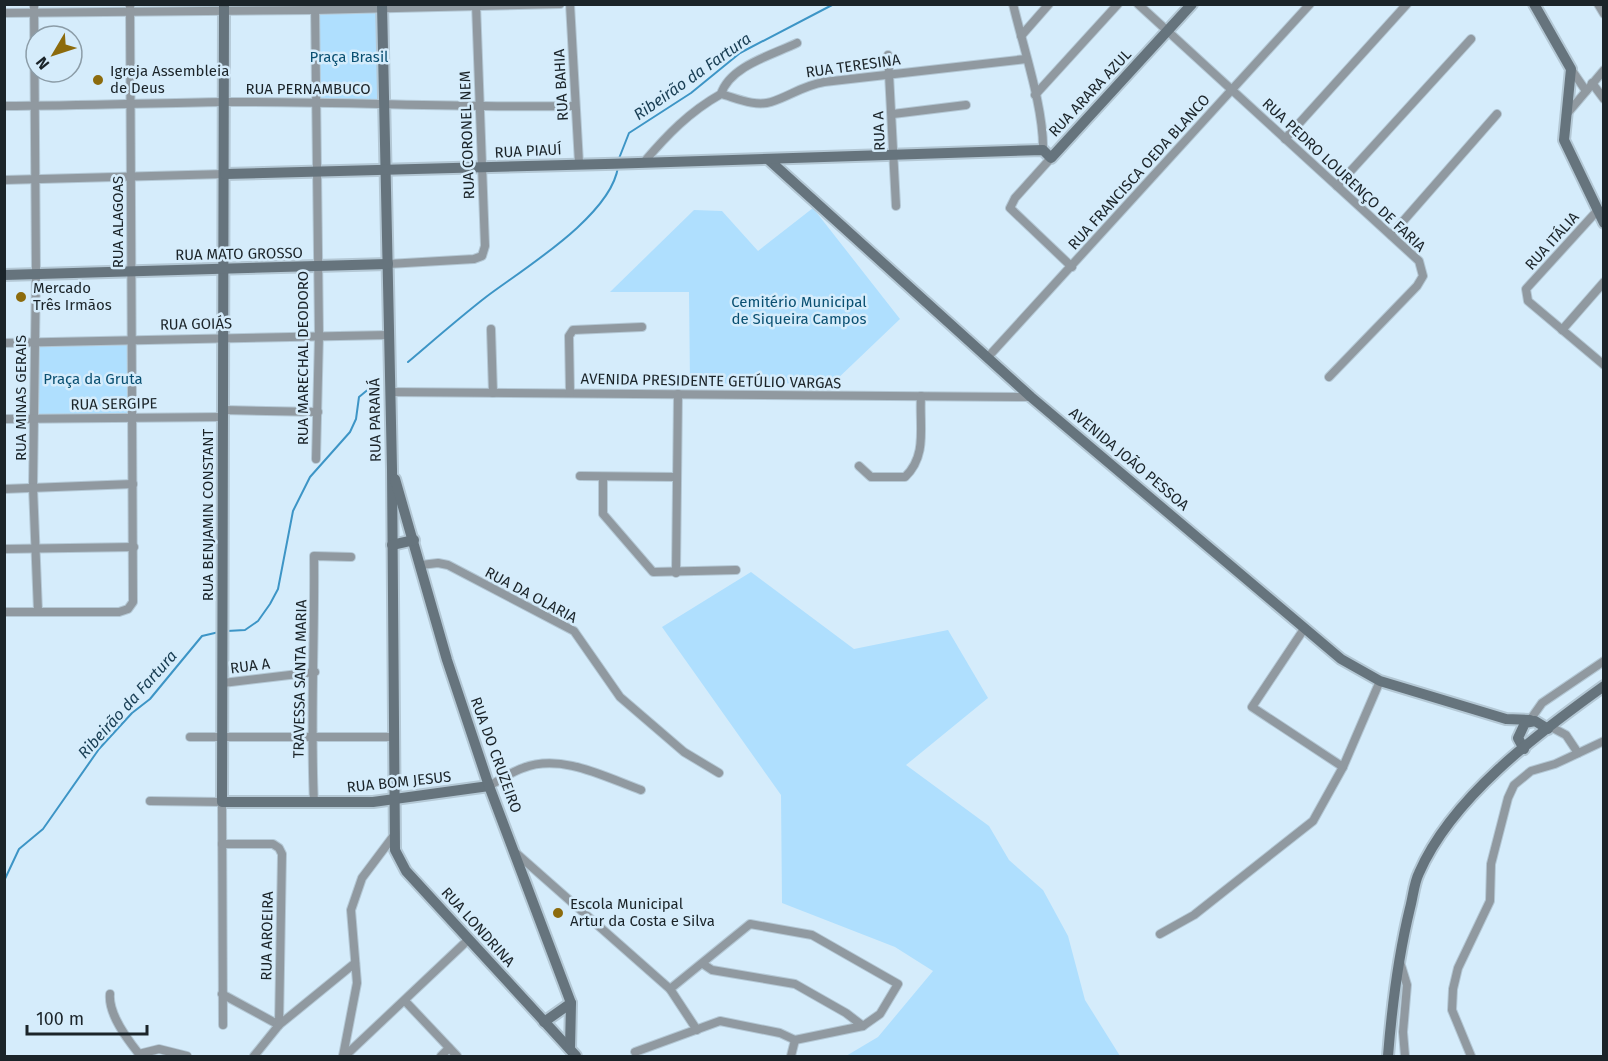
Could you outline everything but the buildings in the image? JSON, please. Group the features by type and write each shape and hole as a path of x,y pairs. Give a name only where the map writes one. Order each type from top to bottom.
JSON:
{"street":[{"path":"4,13 34,9 560,4"},
{"name":"RUA BAHIA","path":"570,4 579,163"},
{"path":"1013,4 1047,154"},
{"path":"1021,36 1049,4"},
{"path":"1035,95 1118,4"},
{"name":"RUA PEDRO LOURENÇO DE FARIA","path":"1138,4 1419,261 1423,276 1329,376"},
{"name":"RUA ARARA AZUL","path":"1072,267 1012,212 1011,202 1047,154 1167,32 1191,4"},
{"name":"RUA FRANCISCA OEDA BLANCO","path":"988,357 1310,4"},
{"path":"1285,139 1407,4"},
{"path":"1598,4 1604,14"},
{"name":"RUA CORONEL NEM","path":"474,259 482,255 484,246 476,5"},
{"path":"1535,5 1586,91"},
{"name":"RUA PARANÁ","path":"382,6 392,469 395,850"},
{"name":"RUA MARECHAL DEODORO","path":"314,7 316,267 319,334 316,459"},
{"name":"RUA ALAGOAS","path":"38,611 119,612 128,609 133,602 130,8"},
{"name":"RUA BENJAMIN CONSTANT","path":"223,1025 221,737 224,8"},
{"name":"RUA MINAS GERAIS","path":"34,9 36,273 33,487 38,611"},
{"path":"1337,186 1471,39"},
{"path":"644,162 672,129 698,107 721,94 725,82 740,70 797,43"},
{"name":"RUA A","path":"888,55 893,114 896,206"},
{"name":"RUA TERESINA","path":"721,94 755,103 771,102 803,86 1026,59"},
{"path":"1571,69 1564,118 1564,140 1604,223"},
{"path":"1564,118 1604,70"},
{"path":"1592,83 1604,99"},
{"name":"RUA PERNAMBUCO","path":"4,106 224,102 385,103 480,107 575,106"},
{"path":"893,114 966,105"},
{"path":"1391,234 1497,114"},
{"name":"RUA PIAUÍ","path":"4,180 483,169 579,163 769,160 894,155 1047,154"},
{"name":"AVENIDA JOÃO PESSOA","path":"769,160 1031,397 1341,659 1380,681 1506,719 1541,722 1566,735 1578,753"},
{"name":"RUA ITÁLIA","path":"1562,330 1528,301 1526,289 1598,212"},
{"name":"RUA MATO GROSSO","path":"4,274 224,270 474,259"},
{"path":"1603,362 1562,330 1604,282"},
{"path":"570,393 570,333 576,329 642,327"},
{"path":"491,329 493,393"},
{"name":"RUA GOIÁS","path":"4,343 319,334 388,335"},
{"name":"AVENIDA PRESIDENTE GETÚLIO VARGAS","path":"390,392 1031,397"},
{"path":"676,573 678,394"},
{"path":"859,466 871,477 905,477 917,465 921,449 921,396"},
{"name":"RUA SERGIPE","path":"4,420 318,412"},
{"name":"RUA DO CRUZEIRO","path":"392,469 447,660 489,786 571,1003 573,1053"},
{"path":"580,477 677,477"},
{"path":"603,477 603,514 653,573 736,570"},
{"path":"4,489 133,484"},
{"path":"392,545 414,540"},
{"path":"4,549 134,547"},
{"name":"TRAVESSA SANTA MARIA","path":"314,803 311,738 315,672 314,556 351,557"},
{"name":"RUA DA OLARIA","path":"421,565 438,563 448,565 574,631 620,697 684,752 719,773"},
{"path":"4,612 38,611"},
{"path":"1304,629 1252,707 1343,767"},
{"path":"1518,738 1521,727 1530,720 1542,703 1604,661"},
{"name":"RUA A","path":"223,683 315,672"},
{"path":"1160,934 1194,915 1313,821 1343,767 1380,681"},
{"path":"1388,1056 1395,974 1418,874 1434,844 1462,807 1524,749 1604,686"},
{"path":"1506,719 1524,749"},
{"path":"190,737 394,736"},
{"path":"1471,1056 1452,1010 1453,989 1458,968 1490,902 1491,864 1503,814 1514,785 1531,771 1555,765 1604,741"},
{"name":"RUA BOM JESUS","path":"150,801 314,803 395,800 489,786 523,768 547,763 575,766 641,790"},
{"path":"344,1056 356,998 351,910 355,891 395,834"},
{"name":"RUA AROEIRA","path":"222,844 273,844 282,854 279,1025"},
{"name":"RUA LONDRINA","path":"395,850 406,871 573,1053"},
{"path":"516,853 670,989 697,1030"},
{"path":"635,1052 720,1021 780,1033 795,1040 863,1026 879,1014 898,984 812,936 750,924 704,964 670,989"},
{"path":"344,1056 469,939"},
{"path":"1400,960 1407,985 1403,1032 1405,1056"},
{"path":"254,1056 279,1025 355,963"},
{"path":"704,964 712,970 795,984 846,1013 863,1026"},
{"path":"110,994 111,1008 139,1055 159,1049 187,1056"},
{"path":"222,994 279,1025"},
{"path":"405,1001 457,1056"},
{"path":"544,1022 571,1003"},
{"path":"791,1056 795,1040"},
{"path":"441,1056 449,1048"}],"green space":[{"name":"Praça Brasil","path":"379,10 382,101 317,102 317,12"},
{"name":"Cemitério Municipal de Siqueira Campos","path":"813,208 900,319 833,383 690,384 689,292 610,292 694,210 722,211 758,251"},
{"name":"Praça da Gruta","path":"128,341 130,415 38,415 37,345"},
{"path":"751,572 854,649 948,630 988,698 906,765 989,826 1009,860 1043,890 1068,936 1085,1000 1120,1056 846,1056 878,1037 933,971 895,947 782,903 781,795 662,627"}],"waterway":[{"name":"Ribeirão da Fartura","path":"618,161 629,133 691,93 740,53 834,4"},
{"name":"Ribeirão da Fartura","path":"408,362 476,305 563,240 583,222 600,204 612,186 618,167"},
{"name":"Ribeirão da Fartura","path":"227,631 245,630 258,621 270,604 278,589 293,511 310,477 350,432 356,419 359,397 376,383"},
{"name":"Ribeirão da Fartura","path":"4,881 19,849 43,829 99,749 132,713 150,699 202,636 219,632"}],"place":[{"name":"Igreja Assembleia de Deus","path":"98,80"},
{"name":"Mercado Três Irmãos","path":"21,297"},
{"name":"Escola Municipal Artur da Costa e Silva","path":"558,913"}]}
